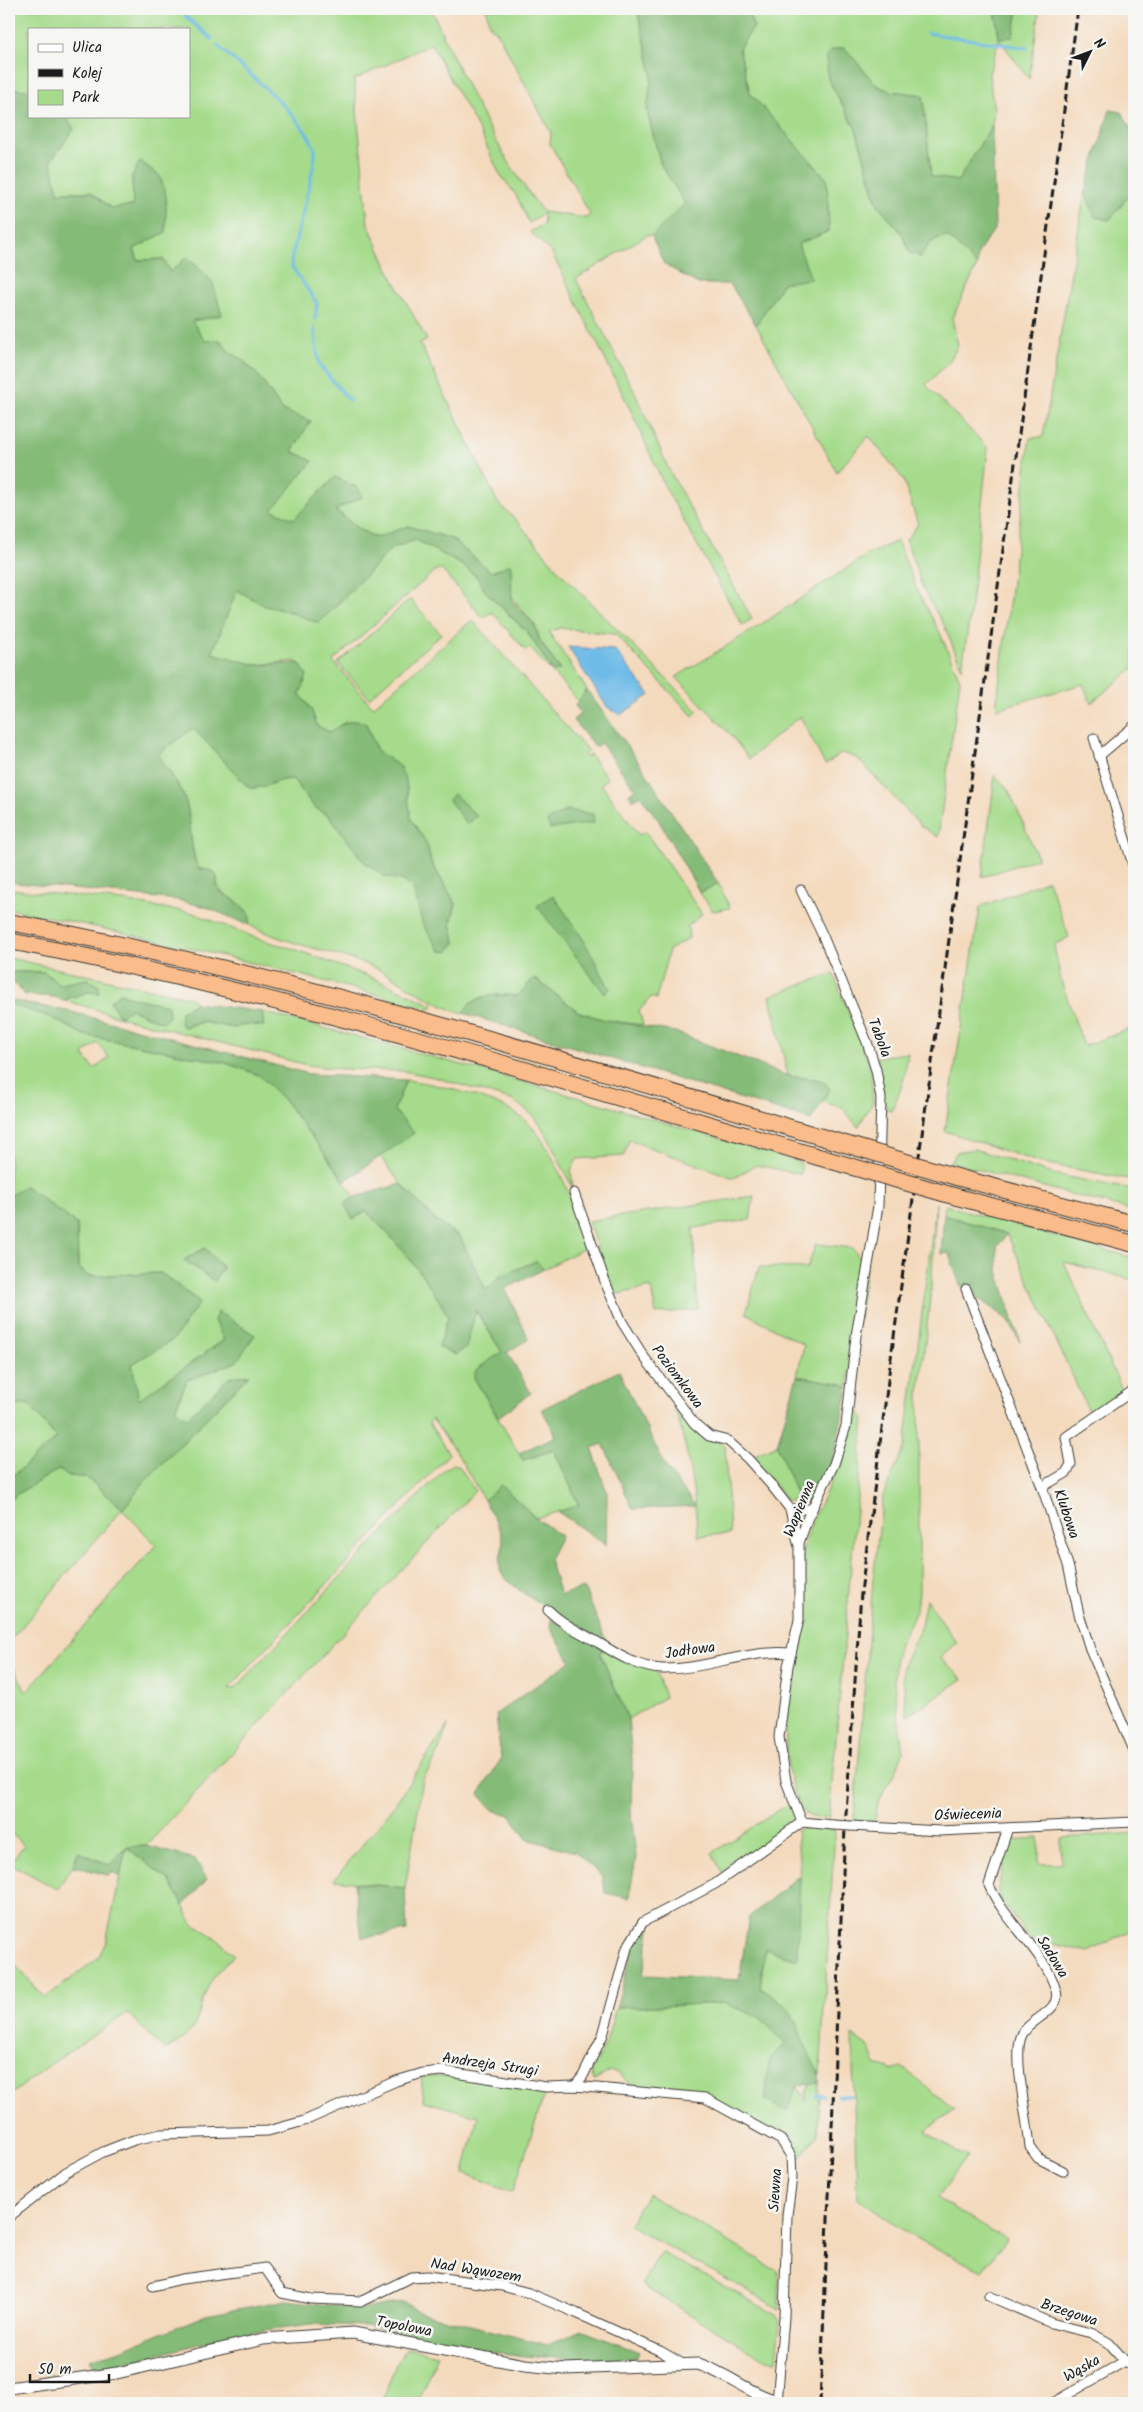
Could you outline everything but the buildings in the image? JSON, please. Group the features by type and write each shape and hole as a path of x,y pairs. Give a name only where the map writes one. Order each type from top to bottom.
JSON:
{"highway":[{"path":"9,922 159,954 297,987 487,1039 960,1178 1134,1224"},
{"path":"9,941 295,1007 482,1058 958,1197 1134,1244"}],"street":[{"path":"1099,756 1134,726"},
{"path":"1094,738 1134,868"},
{"name":"Tabola","path":"801,890 826,942 876,1070 881,1098 878,1206"},
{"name":"Poziomkowa","path":"574,1193 606,1284 622,1322 644,1357 694,1423 709,1436 728,1441 748,1459 790,1509 798,1543"},
{"name":"Wapienna","path":"802,1822 786,1781 779,1737 791,1653 799,1620 798,1543 834,1464 846,1426 856,1336 878,1206"},
{"name":"Klubowa","path":"966,1289 1042,1487 1068,1564 1079,1614 1090,1649 1134,1748"},
{"path":"1042,1487 1066,1473 1071,1464 1066,1437 1134,1390"},
{"path":"790,1509 812,1509"},
{"name":"Jodłowa","path":"548,1610 569,1626 624,1658 652,1668 663,1669 706,1664 764,1652 791,1653"},
{"path":"575,2086 583,2076 603,2035 627,1948 644,1922 714,1884 802,1822"},
{"name":"Oświecenia","path":"802,1822 940,1830 1134,1822"},
{"name":"Sadowa","path":"1008,1828 989,1885 1002,1909 1033,1948 1057,1992 1053,2007 1033,2022 1021,2036 1020,2064 1030,2147 1038,2158 1062,2171"},
{"name":"Andrzeja Strugi","path":"9,2217 66,2172 106,2150 155,2134 268,2131 304,2121 396,2081 423,2073 442,2071 546,2087 575,2086"},
{"name":"Siewna","path":"575,2086 705,2098 772,2135 786,2146 792,2166 788,2215 781,2403"},
{"name":"Nad Wąwozem","path":"153,2286 182,2279 265,2268 282,2292 311,2299 339,2302 362,2301 411,2277 427,2276 502,2286 529,2293 576,2313 681,2363"},
{"name":"Brzegowa","path":"989,2296 1051,2324 1091,2333 1109,2343 1125,2361 1134,2366"},
{"name":"Topolowa","path":"9,2388 117,2373 263,2339 353,2333 534,2366 565,2369 681,2363 698,2364 714,2369 756,2394 781,2403"},
{"name":"Wąska","path":"1053,2403 1125,2361"}],"green space":[{"path":"14,9 431,9 481,114 510,164 543,212 587,218 590,214 550,144 551,133 497,32 490,26 486,9 637,9 652,73 647,111 661,165 686,203 652,236 647,235 576,279 636,395 670,472 752,619 742,625 664,485 631,411 552,253 530,232 544,224 543,213 529,223 516,195 499,173 481,134 431,44 354,80 368,224 389,271 427,340 420,344 498,503 517,521 559,571 698,711 693,716 615,634 559,628 549,632 587,690 579,702 530,648 526,651 492,612 483,618 442,570 436,570 333,661 373,707 472,620 588,751 584,755 587,757 590,754 608,779 601,784 639,835 645,831 702,914 688,926 689,938 669,950 656,999 651,997 639,1011 643,1025 605,1020 579,1012 534,978 518,996 495,995 480,998 468,1006 463,1013 451,1009 429,999 375,968 280,938 249,925 250,915 240,904 220,890 217,877 198,868 193,851 189,817 183,794 158,754 193,727 249,788 293,779 314,807 329,816 363,861 384,876 404,881 414,891 423,925 440,951 455,943 451,922 456,904 431,862 427,844 410,819 406,781 399,766 377,751 366,724 345,722 330,732 316,726 312,711 300,694 307,675 295,661 256,665 212,654 237,589 265,606 287,611 319,623 392,548 416,540 462,565 477,577 485,591 528,633 553,672 560,670 540,641 535,625 491,572 452,539 408,526 377,538 358,529 335,509 362,497 294,519 271,510 312,461 292,451 283,411 258,375 241,359 228,351 220,340 205,341 192,321 222,315 212,281 187,257 170,273 163,259 138,260 134,249 166,231 132,177 133,206 111,208 91,192 58,192 51,161 74,129 66,118 190,118 190,28 28,28 28,90 9,89 9,11","holes":["567,810 594,823 572,825 547,821"]},
{"path":"637,9 742,9 749,16 754,27 739,48 750,93 827,179 829,231 798,244 811,279 783,283 756,325 730,284 698,284 664,264 652,236 685,203 661,165 647,111 652,73"},
{"path":"742,9 995,9 999,38 1017,16 1016,9 1040,9 1029,79 999,39 989,74 994,111 992,125 958,181 931,176 923,95 890,91 876,85 844,48 828,79 856,129 877,203 902,234 910,253 942,236 948,237 977,266 952,318 958,345 949,362 926,385 988,448 970,615 962,668 944,625 924,591 906,540 918,524 903,479 869,436 837,472 756,325 783,283 798,244 829,231 827,180 750,93 739,48 754,27 749,16"},
{"path":"995,9 1016,9 1017,16 1013,37 999,38"},
{"path":"845,48 876,85 890,91 923,95 931,176 958,181 992,125 995,228 978,253 977,266 948,237 935,240 928,246 921,257 910,253 902,234 877,203 856,129 828,79 826,55 831,50"},
{"path":"9,89 28,90 28,118 66,118 74,129 51,161 58,192 91,192 111,208 133,206 132,177 140,161 160,176 166,195 166,232 134,249 138,260 163,259 170,272 187,257 212,281 222,315 192,321 205,341 220,340 228,351 241,359 258,375 283,411 311,421 292,451 313,461 272,510 294,519 335,477 358,488 362,497 335,510 358,529 377,538 408,526 452,539 491,572 511,564 512,600 535,626 540,641 560,670 553,672 528,633 485,591 477,577 462,565 416,540 392,548 319,623 287,611 265,606 237,590 212,653 256,665 299,663 307,675 300,694 312,711 317,726 330,732 352,721 366,724 377,751 399,766 406,781 411,819 427,844 431,862 456,904 451,922 455,942 448,952 440,951 423,925 414,891 404,881 384,876 363,861 329,816 314,807 293,779 249,788 193,728 158,754 181,790 186,802 193,852 198,868 213,871 217,877 219,891 239,903 250,915 249,925 206,907 178,900 9,882"},
{"path":"1110,110 1122,112 1134,136 1134,190 1109,220 1095,217 1085,191"},
{"path":"1134,190 1134,668 1091,703 1083,684 996,709 1030,438 1043,437 1085,191 1095,217 1109,220"},
{"path":"897,541 918,592 940,633 960,680 938,837 921,826 857,758 842,753 825,765 800,716 749,759 731,735 676,677 754,629 867,555"},
{"path":"410,599 441,634 369,698 338,663"},
{"path":"587,690 638,761 718,883 700,893 659,821 640,795 633,800 629,794 635,789 601,743 595,747 573,720 581,713 575,706"},
{"path":"995,775 1009,791 1038,858 982,877"},
{"path":"454,794 477,816 467,825 449,800"},
{"path":"567,810 593,814 594,823 550,829 547,821"},
{"path":"1048,880 1069,937 1054,945 1061,981 1084,1046 1134,1027 1134,1180 1038,1162 945,1131 980,907"},
{"path":"718,883 730,908 713,911 700,893"},
{"path":"9,889 123,901 193,913 259,939 294,949 373,978 433,1005 430,1009 220,955 9,909"},
{"path":"553,895 583,939 610,989 605,994 537,906"},
{"path":"9,958 191,998 195,1003 181,1012 185,1027 202,1022 234,1028 246,1024 263,1026 262,1012 330,1029 600,1104 801,1163 801,1174 756,1165 734,1178 629,1140 624,1156 577,1159 571,1170 573,1189 548,1137 535,1117 514,1101 434,1077 403,1071 342,1069 307,1065 120,1017 64,1000 88,992 88,979 60,984 44,972 9,972","holes":["121,993 133,998 167,1005 169,1017 144,1013 110,1002"]},
{"path":"9,972 44,972 60,984 87,979 99,986 99,993 88,992 64,1000 54,997 25,995 17,985 9,983"},
{"path":"833,973 871,1070 873,1102 858,1127 842,1107 822,1102 830,1089 822,1080 788,1076 770,996"},
{"path":"534,978 579,1012 605,1020 675,1032 788,1076 822,1080 830,1089 811,1120 463,1013 468,1006 480,998 495,995 518,996"},
{"path":"120,993 133,998 168,1005 169,1017 163,1022 130,1009 120,1017 110,1001"},
{"path":"9,1000 71,1012 309,1074 406,1080 394,1110 414,1133 345,1181 283,1099 259,1075 226,1063 84,1035 50,1017 9,1004"},
{"path":"195,1003 262,1012 264,1026 246,1024 234,1028 202,1022 184,1027 180,1024 181,1012"},
{"path":"9,1004 50,1017 84,1035 226,1063 259,1075 283,1099 307,1129 355,1197 344,1204 353,1219 366,1211 378,1223 421,1274 448,1316 475,1310 502,1352 476,1370 474,1378 523,1460 554,1450 579,1506 536,1518 501,1486 484,1500 458,1455 432,1419 429,1423 449,1454 229,1688 235,1689 373,1542 445,1469 454,1464 459,1466 475,1491 146,1846 127,1847 170,1881 193,1924 216,1938 234,1955 217,1973 209,1985 192,2030 186,2037 164,2050 127,2013 51,2064 9,2096 9,1958 45,1998 98,1958 106,1942 126,1848 110,1865 78,1852 73,1866 57,1889 9,1863 24,1846 9,1831 9,1657 26,1692 156,1545 122,1509 9,1642 9,1501 17,1494 59,1469 67,1476 86,1477 123,1509 145,1481 249,1375 230,1377 187,1418 175,1410 187,1380 236,1362 214,1320 224,1340 139,1400 132,1364 174,1339 161,1273 88,1276 78,1267 77,1224 25,1186 9,1196","holes":["98,1043 109,1058 94,1069 83,1054"]},
{"path":"908,1053 898,1096 891,1110 886,1109 877,1057"},
{"path":"406,1080 434,1085 482,1098 511,1111 533,1128 544,1142 562,1177 587,1247 544,1269 536,1261 500,1276 486,1291 460,1237 436,1221 401,1184 379,1155 414,1133 394,1110"},
{"path":"974,1149 1053,1174 1134,1190 1134,1211 950,1162 957,1152"},
{"path":"401,1184 436,1221 460,1237 486,1290 500,1276 536,1261 544,1269 505,1289 529,1339 507,1352 531,1393 498,1417 474,1378 476,1370 502,1352 476,1310 466,1348 455,1355 439,1347 448,1316 431,1287 401,1248 366,1211 353,1219 344,1204 355,1197"},
{"path":"25,1186 77,1224 78,1267 88,1276 161,1273 200,1302 174,1339 132,1364 139,1399 224,1340 214,1320 218,1312 255,1335 236,1362 187,1380 175,1409 187,1418 230,1377 249,1375 145,1481 123,1509 86,1477 67,1476 59,1469 17,1494 9,1501 9,1479 57,1438 28,1404 9,1407 9,1196"},
{"path":"754,1196 750,1220 693,1228 698,1309 656,1314 651,1287 613,1295 588,1221"},
{"path":"936,1203 931,1291 919,1395 919,1594 913,1618 899,1643 895,1660 894,1683 903,1753 896,1771 879,1799 874,1822 854,1820 873,1579 883,1496 905,1446"},
{"path":"945,1205 1134,1258 1134,1280 1064,1262 1123,1392 1090,1414 1007,1234 944,1215"},
{"path":"944,1215 1007,1234 997,1247 998,1271 1020,1342 1008,1320 960,1285 949,1253 941,1254"},
{"path":"816,1244 853,1248 866,1268 848,1388 844,1384 797,1376 804,1345 746,1313 759,1267 807,1268"},
{"path":"205,1248 223,1268 214,1281 184,1260"},
{"path":"619,1371 665,1466 695,1506 633,1509 603,1444 592,1448 607,1493 606,1545 558,1512 579,1505 554,1450 523,1460 519,1453 556,1436 542,1409"},
{"path":"797,1376 844,1384 848,1388 833,1459 811,1503 798,1499 777,1445"},
{"path":"672,1401 698,1433 725,1445 730,1534 698,1536 690,1467"},
{"path":"854,1402 864,1420 829,1817 815,1818 802,1810 794,1792 787,1761 787,1715 791,1684 805,1624 801,1567 803,1548 810,1526 841,1456"},
{"path":"28,1404 57,1438 9,1479 9,1407"},
{"path":"777,1445 798,1499 788,1502 752,1456"},
{"path":"501,1485 536,1518 561,1536 549,1559 560,1595 584,1588 607,1643 567,1621 518,1589 501,1572 502,1537 484,1500"},
{"path":"926,1599 957,1643 940,1658 963,1679 907,1716 902,1669 921,1626"},
{"path":"551,1619 603,1648 600,1653 628,1719 632,1759 631,1814 636,1857 629,1898 605,1893 603,1877 575,1852 527,1839 510,1815 493,1810 479,1794 501,1759 496,1714 571,1661 550,1628"},
{"path":"603,1648 656,1671 665,1697 628,1719 600,1653"},
{"path":"448,1725 436,1758 423,1779 405,1888 334,1880 393,1807"},
{"path":"790,1803 796,1817 794,1824 722,1873 712,1853"},
{"path":"806,1828 835,1830 820,2075 808,2053 760,1988 765,1949 796,1959 800,1875 797,1830"},
{"path":"1134,1833 1134,1929 1088,1952 1029,1938 1002,1901 998,1889 1008,1840 1039,1838 1039,1864 1061,1864 1061,1838"},
{"path":"146,1846 195,1859 207,1879 183,1906 170,1881 126,1847"},
{"path":"126,1847 120,1877 114,1872 108,1875 73,1866 78,1852 110,1865"},
{"path":"800,1875 797,1959 765,1949 760,1988 782,2003 793,2016 819,2075 819,2083 797,2086 787,2111 765,2101 769,2062 785,2043 759,2017 724,2003 616,2008 633,1947 651,1923 643,1975 739,1980 749,1917"},
{"path":"354,1883 405,1888 407,1931 362,1938"},
{"path":"724,2003 759,2017 786,2043 769,2062 797,2086 807,2102 806,2093 810,2084 819,2083 818,2134 797,2162 794,2151 786,2140 703,2094 630,2085 620,2073 611,2071 594,2080 591,2072 605,2045 616,2008"},
{"path":"852,2035 869,2047 876,2065 892,2070 902,2067 954,2109 926,2131 958,2153 968,2156 937,2198 1006,2240 982,2271 908,2234 857,2198"},
{"path":"447,2075 545,2092 513,2192 464,2173 478,2116 424,2101 421,2078"},
{"path":"647,2194 777,2270 780,2309 629,2225"},
{"path":"661,2252 775,2314 780,2321 776,2360 764,2359 641,2285"},
{"path":"286,2300 363,2309 403,2302 419,2312 548,2345 581,2330 639,2352 636,2358 580,2359 508,2355 366,2326 310,2324 244,2333 95,2370 90,2359 121,2350 206,2315"},
{"path":"406,2348 438,2355 418,2403 381,2403 396,2364"}],"water":[{"path":"568,647 615,650 650,695 620,715 607,707"}],"waterway":[{"path":"185,16 212,39"},
{"path":"927,33 1027,48"},
{"path":"217,45 288,110 310,138 315,151 309,186 291,260 292,267 317,303 315,319"},
{"path":"314,328 319,365 349,400"},
{"path":"816,2095 823,2095"},
{"path":"838,2096 851,2096"}],"railway":[{"path":"820,2403 845,1828 861,1593 890,1365 1078,9"}]}
